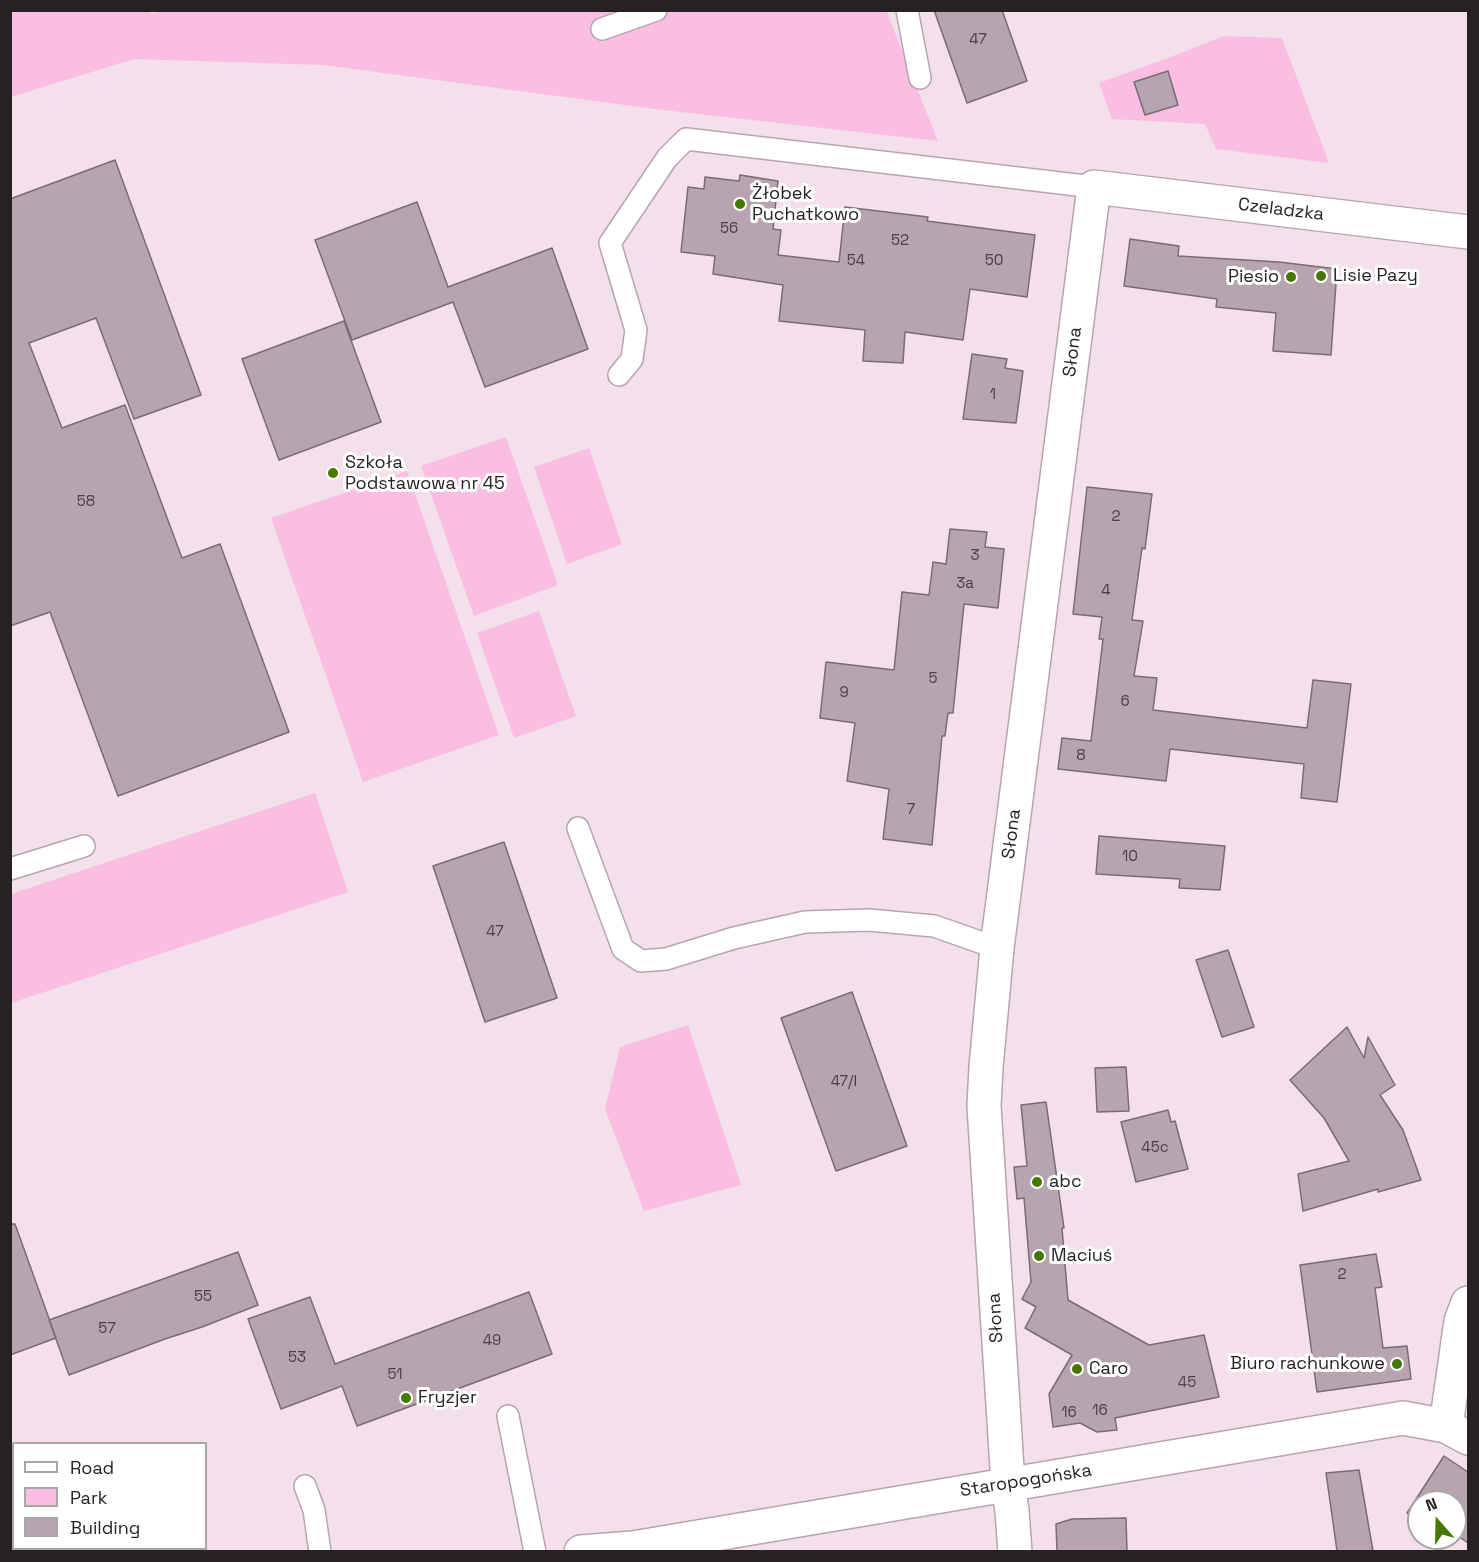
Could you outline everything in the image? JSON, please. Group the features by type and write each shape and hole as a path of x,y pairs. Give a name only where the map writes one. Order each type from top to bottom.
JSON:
{"street":[{"name":"Czeladzka","path":"1094,187 1468,232"},
{"name":"Słona","path":"1015,1551 1008,1484 984,1106 997,948 1094,187"},
{"path":"1457,1432 1461,1321 1468,1303"},
{"name":"Staropogońska","path":"581,1551 633,1548 1403,1418 1457,1432"},
{"path":"75,1550 98,1551"}],"lane":[{"path":"602,29 656,10"},
{"path":"907,10 920,78"},
{"path":"619,375 632,359 636,330 610,243 667,158 686,139 1094,187"},
{"path":"578,828 623,949 641,961 666,959 734,938 805,922 868,920 934,926 997,948"},
{"path":"10,869 84,846"},
{"path":"508,1416 535,1551"},
{"path":"305,1486 314,1510 320,1551"}],"green space":[{"path":"149,10 151,14 162,10 886,10 938,141 663,110 323,65 134,59 11,97 11,11"},
{"path":"1224,36 1282,38 1329,163 1216,149 1205,124 1112,119 1099,83"},
{"path":"506,437 558,585 474,616 421,466"},
{"path":"589,448 622,544 567,564 534,467"},
{"path":"407,471 499,735 363,782 271,518"},
{"path":"539,611 576,716 514,738 477,633"},
{"path":"315,793 348,892 11,1003 11,894"},
{"path":"688,1025 741,1185 644,1211 605,1109 620,1047"}],"building":[{"path":"934,10 1002,10 1027,81 967,103"},
{"path":"1168,71 1178,105 1145,115 1134,82"},
{"path":"115,160 201,395 134,419 96,318 29,343 62,428 125,405 182,558 220,544 289,732 118,796 50,612 10,626 10,199"},
{"path":"740,175 778,181 773,229 781,230 778,255 839,262 845,207 928,217 927,221 1035,235 1027,297 970,289 963,340 905,332 903,363 863,361 865,330 779,321 783,285 713,274 715,256 681,252 688,187 704,189 705,177 739,181"},
{"path":"417,202 448,287 552,248 588,349 485,387 453,302 352,340 315,240"},
{"path":"1130,239 1179,246 1178,256 1279,262 1337,269 1331,355 1273,351 1276,313 1216,307 1217,299 1124,286"},
{"path":"344,321 381,422 279,460 242,359"},
{"path":"972,354 1007,359 1005,368 1023,371 1016,423 963,419"},
{"path":"1087,487 1152,494 1132,620 1143,621 1134,676 1157,678 1153,710 1307,728 1313,680 1351,684 1337,802 1301,798 1304,764 1170,749 1166,781 1058,769 1062,738 1091,741 1103,639 1099,639 1102,617 1073,614"},
{"path":"950,529 987,532 985,547 1004,549 998,608 964,604 953,713 948,713 945,736 942,736 932,845 883,839 889,789 847,781 855,723 820,718 826,662 894,670 902,592 929,595 933,562 946,564"},
{"path":"1099,836 1225,846 1220,890 1179,888 1180,879 1096,874"},
{"path":"504,842 557,998 485,1022 433,866"},
{"path":"1228,950 1254,1027 1222,1037 1196,960"},
{"path":"852,992 907,1146 836,1171 781,1018"},
{"path":"1347,1027 1364,1058 1368,1037 1395,1085 1380,1095 1403,1130 1421,1180 1378,1192 1378,1189 1303,1211 1298,1174 1349,1161 1324,1118 1290,1080"},
{"path":"1126,1067 1129,1111 1097,1112 1095,1068"},
{"path":"1046,1102 1064,1228 1062,1228 1068,1300 1149,1345 1204,1335 1219,1397 1115,1418 1117,1430 1097,1432 1080,1423 1053,1427 1049,1394 1072,1355 1025,1328 1036,1307 1022,1299 1031,1282 1024,1198 1017,1199 1014,1167 1027,1166 1021,1105"},
{"path":"1168,1110 1171,1122 1175,1121 1188,1169 1136,1182 1121,1122"},
{"path":"10,1224 15,1224 56,1338 10,1355"},
{"path":"238,1252 258,1305 69,1375 49,1320"},
{"path":"1376,1254 1382,1287 1375,1288 1383,1348 1407,1346 1411,1379 1317,1392 1300,1265"},
{"path":"529,1292 552,1354 357,1426 342,1386 281,1409 248,1319 310,1297 335,1364"},
{"path":"1444,1456 1468,1472 1468,1543 1467,1490 1422,1490"},
{"path":"1359,1470 1373,1551 1337,1551 1326,1473"},
{"path":"1126,1518 1127,1551 1057,1551 1056,1524 1072,1519"}],"place":[{"name":"Żłobek Puchatkowo","path":"740,204"},
{"name":"Lisie Pazy","path":"1321,276"},
{"name":"Piesio","path":"1291,277"},
{"name":"Szkoła Podstawowa nr 45","path":"333,473"},
{"name":"abc","path":"1037,1182"},
{"name":"Maciuś","path":"1039,1256"},
{"name":"Biuro rachunkowe","path":"1397,1364"},
{"name":"Caro","path":"1077,1369"},
{"name":"Fryzjer","path":"406,1398"}]}
